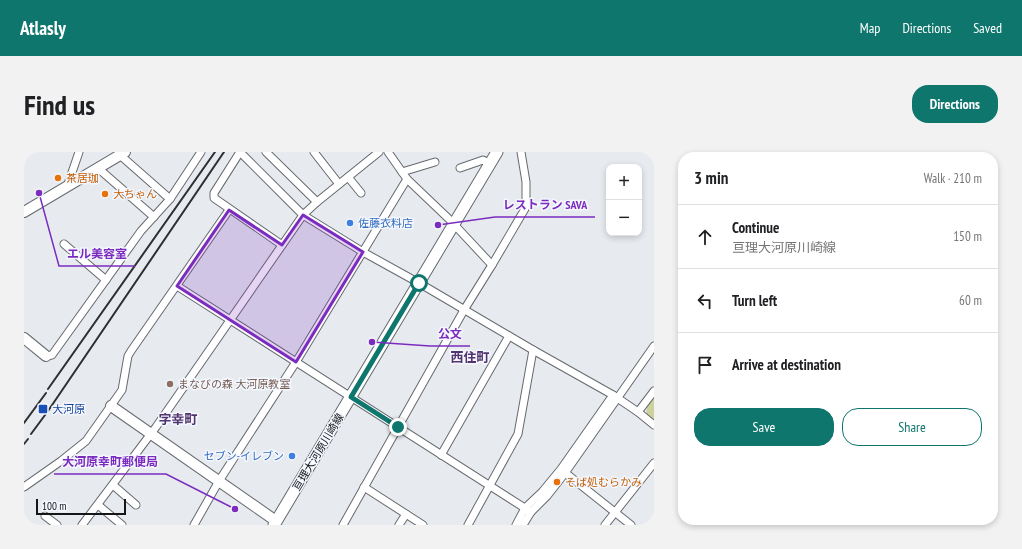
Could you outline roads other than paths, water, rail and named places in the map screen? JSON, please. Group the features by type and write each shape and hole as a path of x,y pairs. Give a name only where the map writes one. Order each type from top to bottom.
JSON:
{"main road":[{"name":"亘理大河原川崎線","path":"277,524 497,152"}],"street":[{"path":"67,187 79,152"},
{"path":"24,338 46,356 52,355 141,231 170,199 201,152"},
{"path":"282,245 229,210 213,196 240,152 303,215 363,252 615,397 638,412 654,425"},
{"path":"266,152 317,202"},
{"path":"314,152 339,184"},
{"path":"82,525 151,433 303,215 379,152"},
{"path":"388,152 407,179 492,265"},
{"path":"343,525 464,310 526,207 526,182 521,152"},
{"path":"24,212 122,154 170,199"},
{"path":"460,168 483,160 490,164"},
{"path":"402,172 434,162"},
{"path":"99,168 154,217"},
{"path":"348,177 361,193"},
{"path":"194,525 296,362 407,179"},
{"path":"24,487 86,441 122,390 128,356 131,351 229,210"},
{"path":"64,244 106,280"},
{"path":"177,286 528,510"},
{"path":"441,455 509,336"},
{"path":"516,525 528,510 547,496 615,397 654,346"},
{"path":"468,525 518,434 533,350"},
{"path":"638,412 654,391"},
{"path":"111,406 220,482 277,524"},
{"path":"605,525 654,463"},
{"path":"563,471 631,525"},
{"path":"113,485 136,505"},
{"path":"364,487 423,525"},
{"path":"98,505 122,525"},
{"path":"523,525 528,510"},
{"path":"399,525 406,514"},
{"path":"45,516 57,525"}],"railway":[{"path":"48,389 215,152"},
{"path":"31,434 224,152"},
{"path":"24,423 46,393"},
{"path":"24,444 28,439"}],"place":[{"name":"茶居珈","path":"58,178"},
{"name":"エル美容室","path":"39,193"},
{"name":"大ちゃん","path":"105,194"},
{"name":"佐藤衣料店","path":"350,223"},
{"name":"レストラン SAVA","path":"438,225"},
{"name":"公文","path":"372,342"},
{"name":"まなびの森 大河原教室","path":"170,384"},
{"name":"大河原","path":"43,409"},
{"name":"セブン-イレブン","path":"292,456"},
{"name":"そば処むらかみ","path":"557,482"},
{"name":"大河原幸町郵便局","path":"235,509"}],"district":[{"name":"西住町","path":"470,357"},
{"name":"字幸町","path":"178,419"}]}
